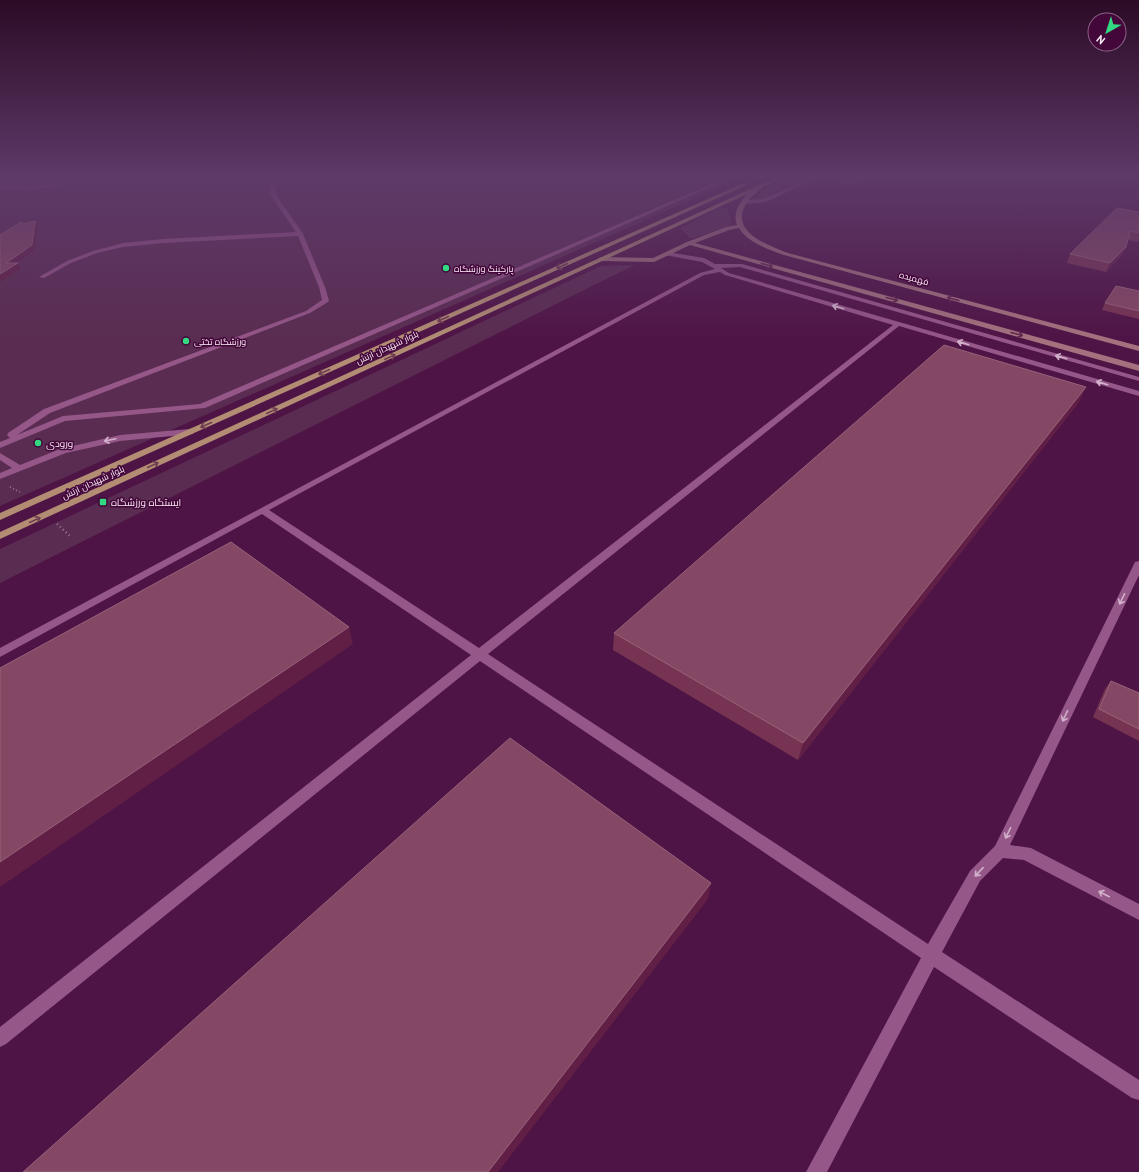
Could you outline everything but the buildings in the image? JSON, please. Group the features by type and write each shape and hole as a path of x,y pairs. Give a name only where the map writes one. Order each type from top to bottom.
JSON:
{"main road":[{"name":"بلوار شهیدان ارتش","path":"0,517 641,231"},
{"name":"بلوار شهیدان ارتش","path":"0,536 663,231"},
{"path":"601,259 654,260 688,243 721,231"},
{"name":"فهمیده","path":"743,231 757,241 786,254 1139,349"},
{"path":"688,243 1139,368"}],"lane":[{"path":"0,443 47,411 240,339 308,312 319,306 326,300 322,287 298,231"},
{"path":"0,443 63,419 202,406 608,231"},
{"path":"42,277 69,262 95,252 123,245 163,241 300,234"},
{"path":"667,254 704,260 727,274 1139,394"},
{"path":"0,653 262,510 702,274 718,268 740,265 1139,379"},
{"path":"0,1038 479,654 898,324"},
{"path":"0,476 63,451 120,438 190,432"},
{"path":"0,456 18,468"},
{"path":"262,510 931,955 1139,1091"},
{"path":"816,1172 931,955 975,876 1000,851 1139,564"},
{"path":"1000,851 1026,853 1139,912"}],"shaded area":[{"name":"ورزشگاه تختی","path":"0,231 622,231 0,506"},
{"path":"683,231 715,231 691,239"},
{"path":"635,265 0,583 0,549 601,266"}],"place":[{"name":"پارکینگ ورزشگاه","path":"446,268"},
{"name":"ورزشگاه تختی","path":"186,341"},
{"name":"ورودی","path":"38,443"},
{"name":"ایستگاه ورزشگاه","path":"103,502"}]}
